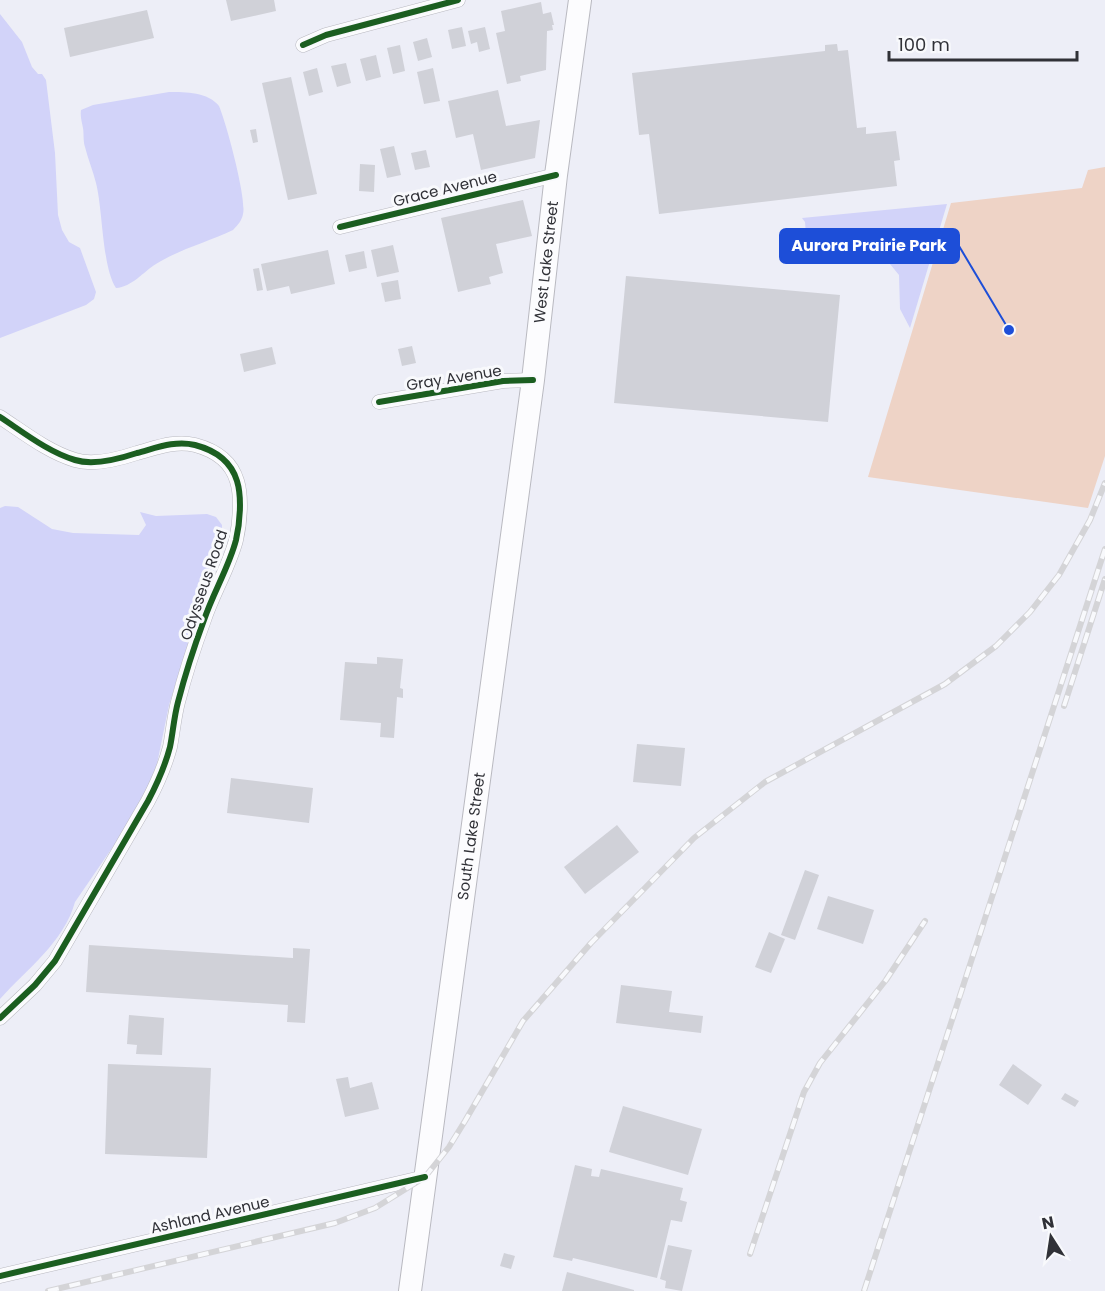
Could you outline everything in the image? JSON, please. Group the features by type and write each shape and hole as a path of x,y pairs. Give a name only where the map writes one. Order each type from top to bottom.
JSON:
{"main road":[{"name":"West Lake Street","path":"533,380 556,176 580,0"},
{"name":"South Lake Street","path":"410,1291 533,380"}],"street":[{"path":"303,45 326,35 458,0"},
{"name":"Grace Avenue","path":"340,227 556,176"},
{"name":"Gray Avenue","path":"380,402 503,381 533,380"},
{"name":"Odysseus Road","path":"0,417 58,453 77,461 120,458 167,445 192,444 208,449 215,452 231,468 238,482 239,495 236,540 204,619 178,703 170,747 161,775 55,961 0,1018"},
{"name":"Ashland Avenue","path":"0,1276 426,1178"}],"shaded area":[{"path":"1105,167 1105,456 1088,508 868,477 951,203 1082,188 1088,170"}],"water":[{"path":"0,14 22,42 32,67 46,80 55,153 58,215 62,230 69,242 80,248 96,292 94,299 86,305 0,338"},
{"path":"169,92 203,95 219,106 239,177 242,216 233,230 165,259 132,282 116,288 111,279 105,253 98,194 84,145 81,110 93,105"},
{"path":"947,204 910,328 900,309 899,275 881,253 870,245 835,234 806,234 805,222 802,218"},
{"path":"18,507 52,529 73,533 139,535 146,525 140,512 156,516 207,514 216,517 222,525 222,539 213,575 195,621 169,705 157,764 149,786 134,816 75,902 70,916 54,942 0,999 0,508"}],"building":[{"path":"226,0 274,0 276,11 231,21"},
{"path":"541,2 543,14 551,12 554,25 552,25 553,30 547,31 546,70 520,76 521,81 507,84 496,33 505,31 501,11"},
{"path":"147,10 154,38 70,57 64,28"},
{"path":"462,27 466,46 452,49 448,30"},
{"path":"485,27 490,49 479,52 477,42 471,44 468,31"},
{"path":"427,38 432,57 418,61 413,42"},
{"path":"837,44 838,51 848,50 857,128 866,127 866,134 896,131 900,160 894,161 897,186 659,214 649,134 639,135 632,73 825,51 825,45"},
{"path":"400,45 405,71 393,74 387,48"},
{"path":"376,55 381,77 366,81 360,59"},
{"path":"346,63 351,83 337,87 331,66"},
{"path":"317,68 323,92 309,96 303,72"},
{"path":"433,68 440,101 424,104 417,72"},
{"path":"291,77 317,194 288,200 262,83"},
{"path":"498,90 506,126 540,120 535,158 481,170 473,134 456,138 448,101"},
{"path":"256,129 258,142 253,143 250,130"},
{"path":"394,146 401,175 387,178 380,149"},
{"path":"426,150 430,167 415,170 411,153"},
{"path":"360,164 375,165 374,192 359,191"},
{"path":"523,200 532,236 496,244 503,273 489,277 491,284 458,292 441,218"},
{"path":"393,245 399,272 377,277 371,250"},
{"path":"328,250 335,284 291,294 289,286 267,291 261,264"},
{"path":"364,251 367,268 349,272 345,255"},
{"path":"259,268 263,290 257,291 253,269"},
{"path":"626,276 840,295 828,422 614,403"},
{"path":"398,280 401,299 385,302 381,283"},
{"path":"412,346 416,363 402,366 398,349"},
{"path":"272,347 276,364 244,372 240,354"},
{"path":"377,657 403,659 400,688 403,689 403,698 397,697 394,738 380,737 381,723 340,720 345,662 377,664"},
{"path":"637,744 685,748 681,786 633,782"},
{"path":"231,778 313,788 309,823 227,813"},
{"path":"617,825 639,852 585,894 564,867"},
{"path":"805,870 819,875 795,940 781,935"},
{"path":"828,896 874,910 863,944 817,929"},
{"path":"769,932 785,939 771,973 755,967"},
{"path":"89,945 293,958 293,948 310,949 305,1023 287,1022 288,1005 86,992"},
{"path":"621,985 672,991 669,1012 703,1016 701,1033 616,1023"},
{"path":"129,1015 164,1018 162,1055 136,1054 137,1045 127,1044"},
{"path":"108,1064 211,1068 207,1158 105,1154"},
{"path":"1013,1064 1042,1085 1028,1105 999,1085"},
{"path":"348,1077 350,1088 372,1082 379,1109 345,1117 336,1079"},
{"path":"1065,1093 1079,1101 1075,1107 1061,1099"},
{"path":"623,1106 702,1129 688,1175 609,1152"},
{"path":"575,1165 592,1169 591,1176 599,1177 601,1169 683,1188 680,1200 687,1202 682,1222 671,1220 657,1278 573,1258 572,1261 553,1257"},
{"path":"668,1245 692,1250 682,1291 665,1288 666,1281 660,1279"},
{"path":"504,1253 515,1256 511,1269 500,1266"},
{"path":"567,1272 634,1290 634,1291 562,1291"}],"railway":[{"path":"48,1291 335,1223 375,1208 425,1177 449,1147 523,1021 591,943 694,838 765,782 945,684 996,646 1030,612 1059,575 1090,520 1105,483"},
{"path":"864,1291 1105,549"},
{"path":"1064,706 1105,579"},
{"path":"750,1254 804,1092 820,1063 886,980 925,921"}],"cycle path":[{"path":"303,45 326,35 458,0"},
{"path":"340,227 556,175"},
{"path":"379,402 503,381 533,380"},
{"path":"0,417 45,447 82,462 114,459 173,444 202,447 221,457 231,468 239,487 240,502 236,540 193,651 177,708 170,747 155,788 55,961 35,985 0,1018"},
{"path":"0,1276 425,1177"}],"place":[{"name":"Aurora Prairie Park","path":"1009,330"}]}
